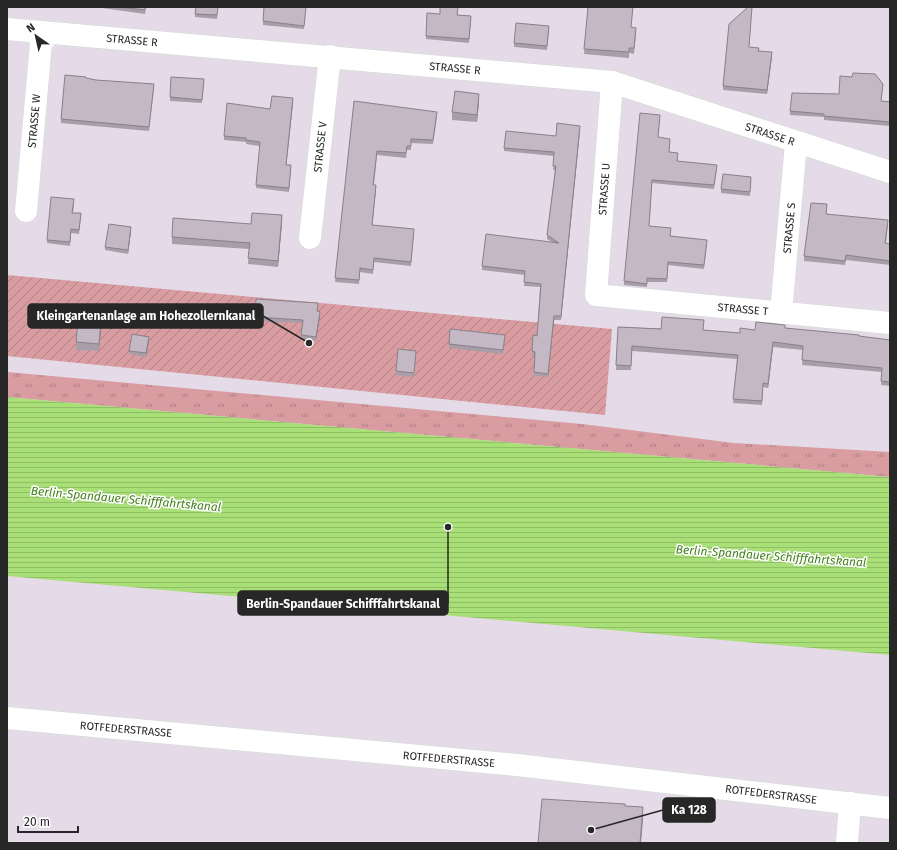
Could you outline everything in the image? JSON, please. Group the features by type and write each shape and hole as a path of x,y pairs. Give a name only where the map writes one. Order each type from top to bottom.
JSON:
{"lane":[{"name":"STRASSE R","path":"7,29 330,56 612,82 796,143 890,172"},
{"name":"STRASSE W","path":"26,210 42,32"},
{"name":"STRASSE V","path":"310,238 330,56"},
{"name":"STRASSE U","path":"596,295 612,82"},
{"name":"STRASSE S","path":"781,313 796,143"},
{"name":"STRASSE T","path":"596,295 890,323"},
{"name":"ROTFEDERSTRASSE","path":"7,718 509,764 890,808"},
{"path":"847,843 850,804"}],"green space":[{"path":"7,275 612,329 605,415 7,356"},
{"path":"7,372 582,424 734,443 890,452 890,477 7,397"}],"water":[{"name":"Berlin-Spandauer Schifffahrtskanal","path":"7,397 890,477 890,655 7,576"}],"building":[{"path":"120,7 145,7 145,10"},
{"path":"196,7 218,7 217,15 195,14"},
{"path":"264,7 306,7 304,26 263,21"},
{"path":"440,7 458,7 457,15 471,16 469,39 426,36 427,13 440,14"},
{"path":"588,7 633,7 631,27 636,28 634,48 629,48 629,52 584,49"},
{"path":"748,7 752,7 749,47 759,48 758,51 772,52 767,90 723,86 729,24"},
{"path":"516,23 549,26 547,46 514,43"},
{"path":"853,73 875,74 883,84 881,101 890,102 890,122 824,116 824,114 790,111 792,93 839,94 840,76 852,77"},
{"path":"65,75 86,77 96,80 154,84 149,127 61,119"},
{"path":"171,77 204,79 202,100 170,97"},
{"path":"455,91 479,94 477,115 452,112"},
{"path":"272,96 293,98 286,165 291,165 289,188 256,185 260,142 246,140 246,138 224,136 227,103 270,109"},
{"path":"354,101 437,112 433,140 411,139 411,146 407,146 406,153 377,151 373,185 376,185 372,225 414,229 411,262 374,258 373,270 360,268 359,280 335,278"},
{"path":"640,113 660,115 658,137 670,139 669,152 678,153 677,161 717,165 714,185 652,180 649,226 671,228 670,236 707,240 704,265 668,262 667,279 647,278 647,284 624,281"},
{"path":"557,123 580,126 561,316 554,316 548,374 534,372 535,352 532,351 533,335 537,336 541,284 524,282 525,271 482,266 486,234 559,243 547,235 556,166 553,166 554,152 504,148 506,131 556,136"},
{"path":"723,174 751,177 750,192 721,189"},
{"path":"51,197 74,199 72,213 81,213 79,230 71,229 70,242 47,240"},
{"path":"811,203 827,204 826,214 888,220 885,243 890,244 890,261 846,255 845,261 804,256"},
{"path":"252,213 282,215 278,261 248,258 250,243 172,237 173,218 251,224"},
{"path":"109,224 131,227 128,250 105,247"},
{"path":"256,299 318,303 317,311 320,312 316,337 301,335 303,320 255,317"},
{"path":"662,317 704,320 703,330 740,333 740,328 755,330 756,322 785,325 785,328 859,335 890,340 890,382 881,381 882,368 802,360 803,346 773,342 768,384 763,383 762,401 733,399 738,355 632,346 631,366 616,365 618,327 661,329"},
{"path":"78,320 101,321 99,344 76,342"},
{"path":"450,329 505,335 503,350 449,344"},
{"path":"132,334 149,337 146,353 129,351"},
{"path":"398,349 416,351 414,373 396,371"},
{"path":"542,799 625,804 625,806 643,807 640,843 538,843"}],"place":[{"name":"Kleingartenanlage am Hohezollernkanal","path":"309,343"},
{"name":"Berlin-Spandauer Schifffahrtskanal","path":"448,527"},
{"name":"Ka 128","path":"591,830"}]}
